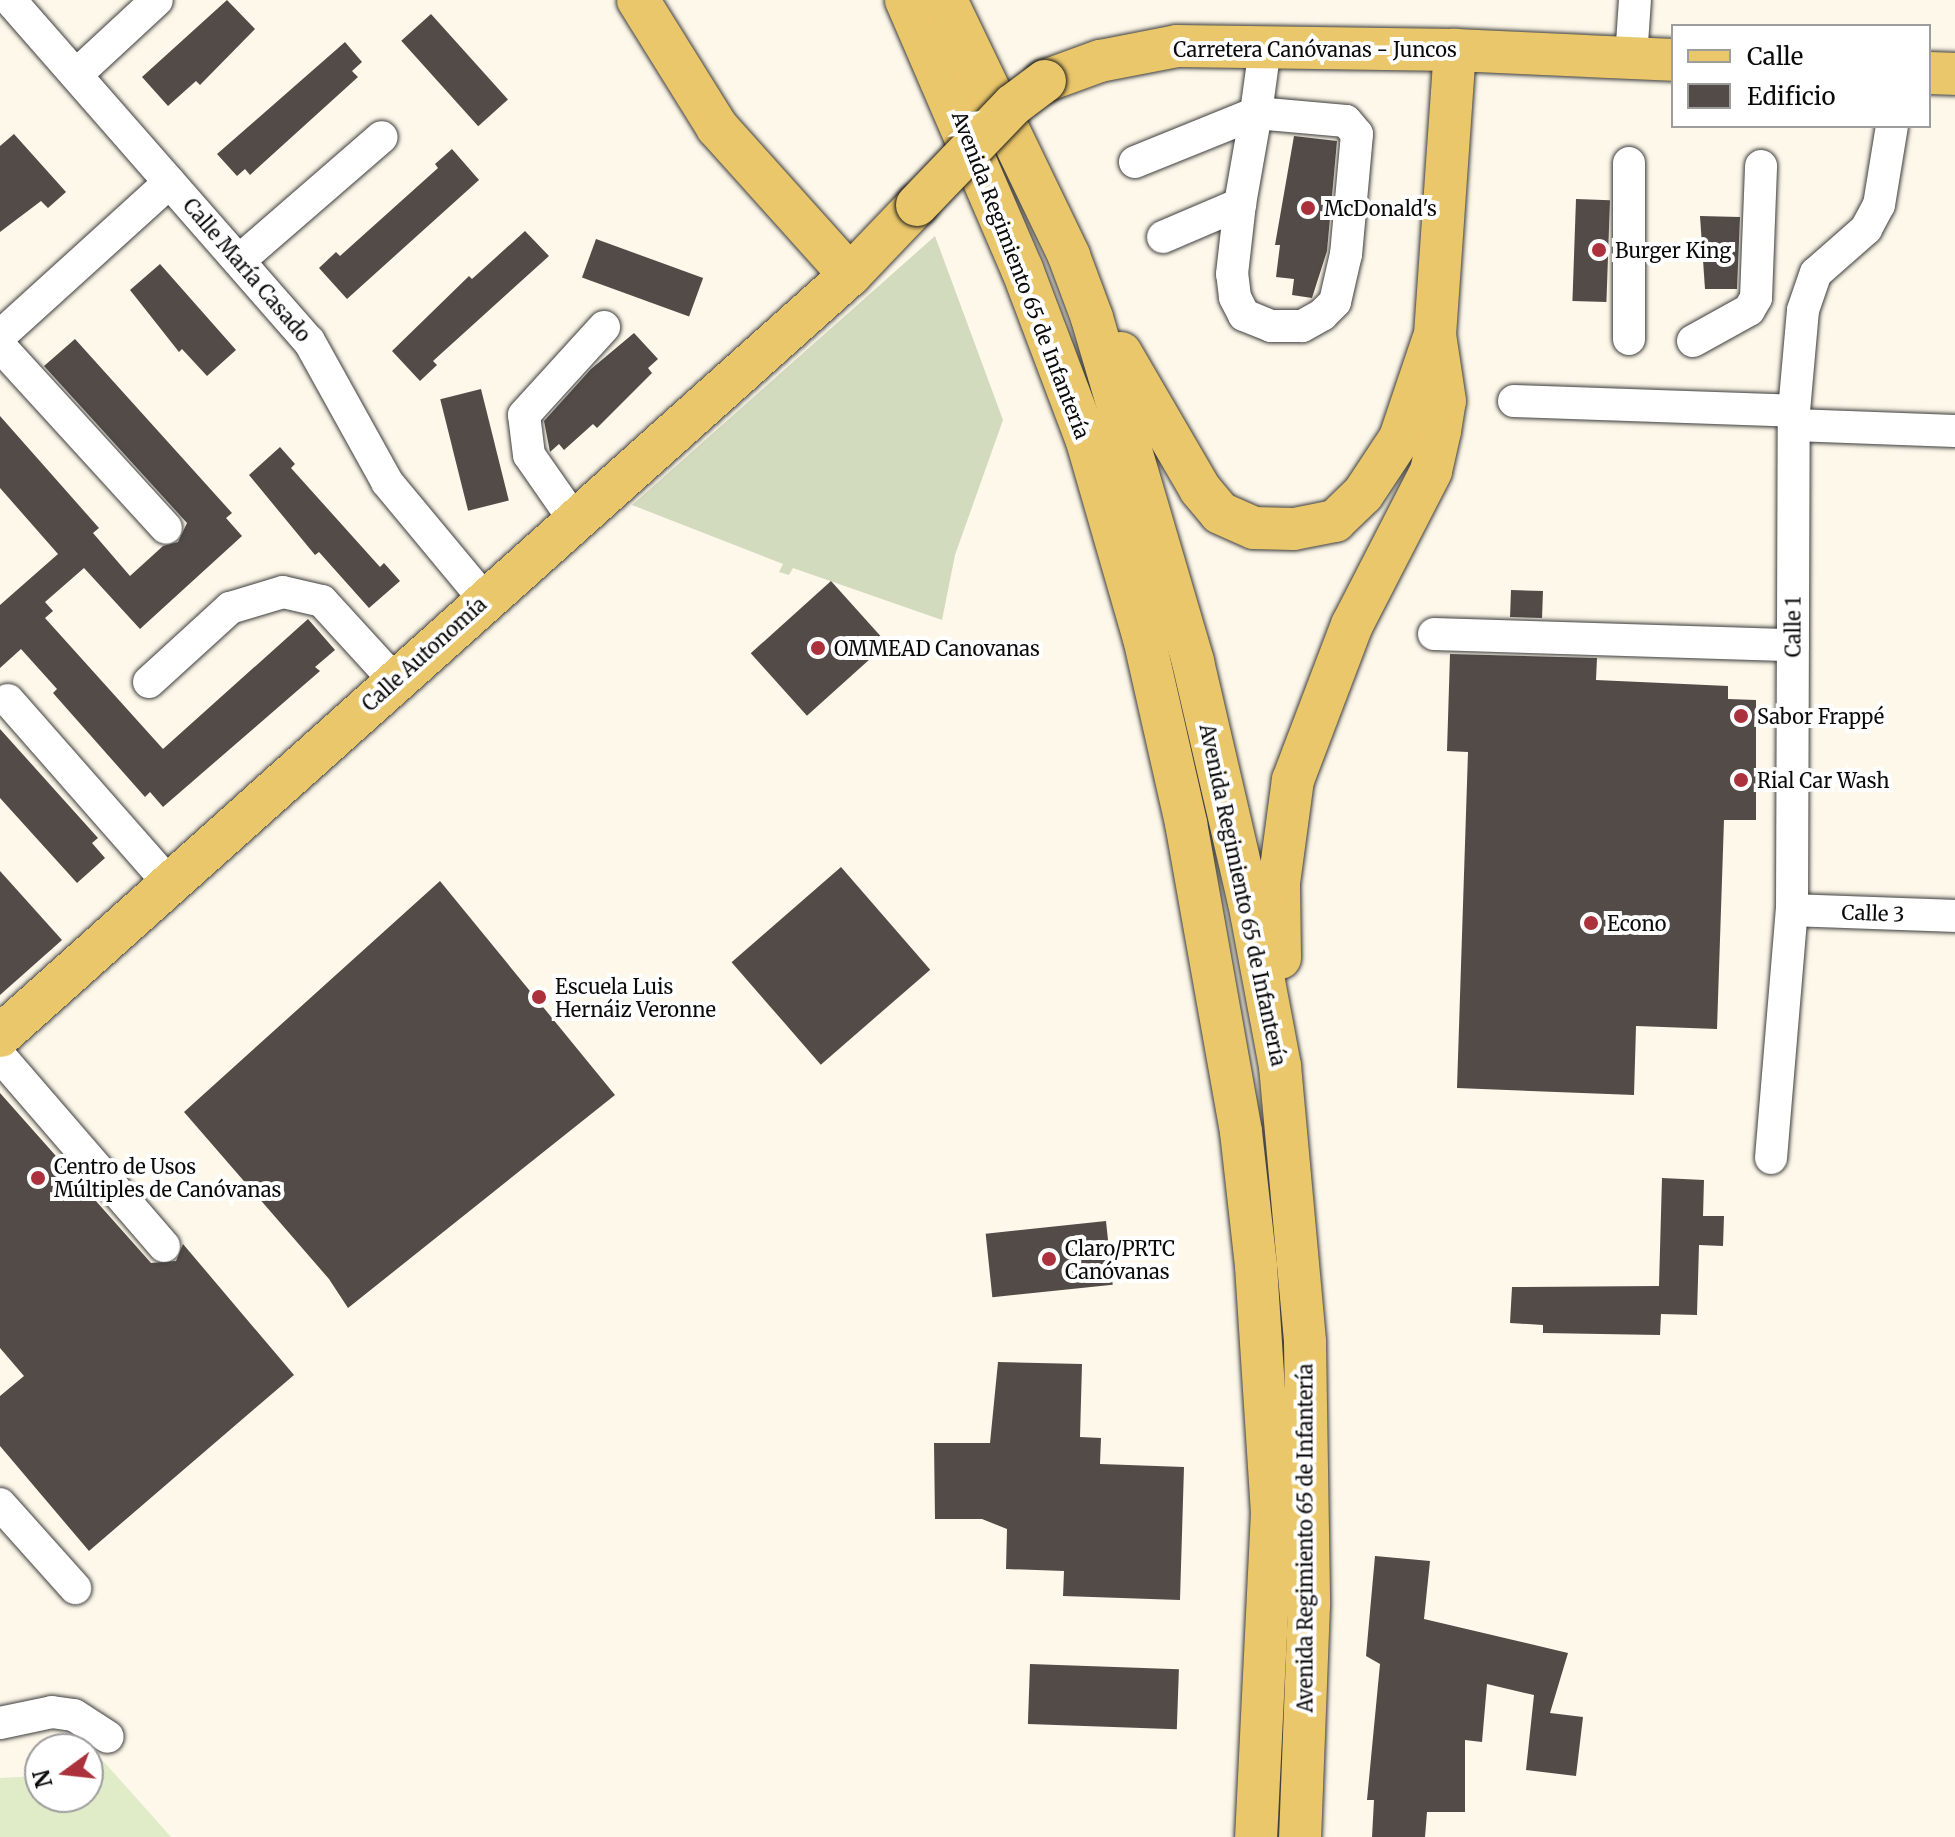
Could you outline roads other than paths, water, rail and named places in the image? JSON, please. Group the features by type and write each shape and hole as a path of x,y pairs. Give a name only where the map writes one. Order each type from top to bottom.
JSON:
{"main road":[{"path":"638,0 717,127 850,275"},
{"name":"Avenida Regimiento 65 de Infantería","path":"906,0 1016,255 1087,441 1144,638 1186,823 1241,1132 1256,1266 1272,1512 1256,1837"},
{"name":"Avenida Regimiento 65 de Infantería","path":"946,0 1069,256 1092,318 1193,662 1280,1066 1304,1327 1309,1490 1300,1837"},
{"name":"Carretera Canóvanas - Juncos","path":"850,275 1013,105 1045,81 1100,61 1177,46 1455,50 1671,60"},
{"path":"1280,1066 1288,1019 1277,941 1279,883 1293,780 1352,625 1431,471 1445,401 1435,335 1442,178 1455,50"},
{"path":"1931,73 1955,74"},
{"name":"Calle Autonomía","path":"0,1036 484,599 850,275"},
{"path":"1092,318 1124,357 1200,489 1220,513 1254,528 1294,529 1335,521 1363,494 1400,438 1435,335"}],"street":[{"name":"Calle María Casado","path":"10,0 241,259 309,341 387,482 484,599"},
{"path":"76,75 157,0"},
{"path":"1631,58 1635,0"},
{"path":"1135,162 1256,113 1346,121 1357,134 1346,254 1335,302 1302,326 1271,326 1244,315 1232,274 1240,204 1256,113 1265,47"},
{"name":"Calle 1","path":"1771,1158 1792,910 1794,418 1803,310 1816,273 1866,229 1879,205 1892,128"},
{"path":"241,259 382,137"},
{"path":"1629,163 1629,339"},
{"path":"1693,341 1749,310 1756,298 1761,166"},
{"path":"0,336 170,182"},
{"path":"1163,237 1240,204"},
{"path":"575,521 529,455 524,415 604,327"},
{"path":"0,346 166,528"},
{"path":"1514,401 1955,431"},
{"path":"149,682 230,608 283,592 322,601 395,681"},
{"path":"1434,634 1793,645"},
{"path":"8,700 168,882"},
{"name":"Calle 3","path":"1792,910 1955,916"},
{"path":"0,1056 164,1246"},
{"path":"0,1504 75,1588"},
{"path":"0,1723 52,1712 83,1719 108,1737"}],"place":[{"name":"McDonald's","path":"1308,208"},
{"name":"Burger King","path":"1599,250"},
{"name":"OMMEAD Canovanas","path":"818,648"},
{"name":"Sabor Frappé","path":"1741,716"},
{"name":"Rial Car Wash","path":"1741,780"},
{"name":"Econo","path":"1591,923"},
{"name":"Escuela Luis Hernáiz Veronne","path":"539,997"},
{"name":"Centro de Usos Múltiples de Canóvanas","path":"38,1178"},
{"name":"Claro/PRTC Canóvanas","path":"1049,1259"}]}
